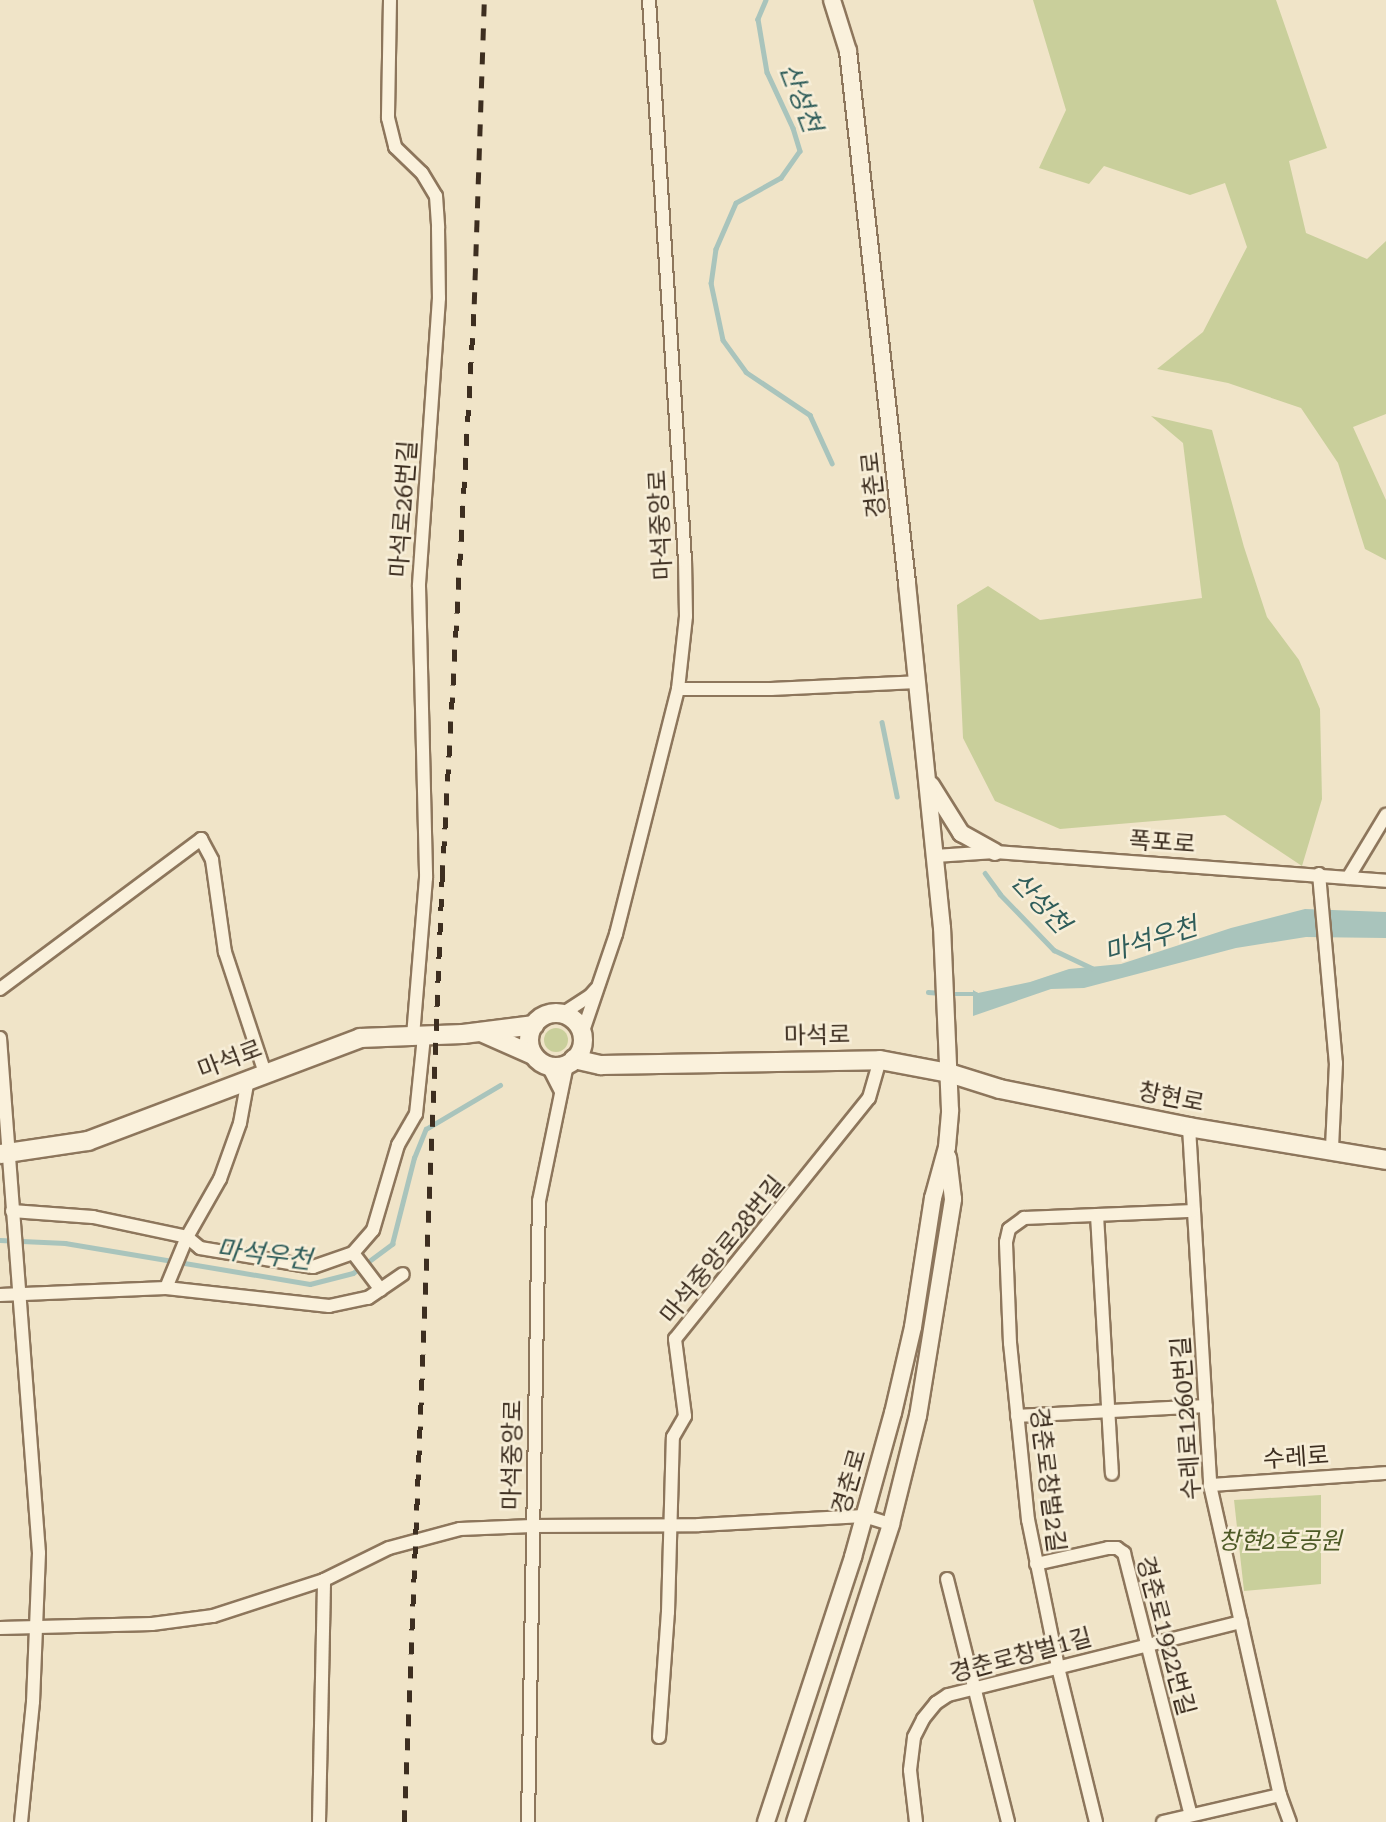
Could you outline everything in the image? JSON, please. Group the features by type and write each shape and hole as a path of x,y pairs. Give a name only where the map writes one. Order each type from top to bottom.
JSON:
{"main road":[{"path":"481,1032 533,1055 548,1066 571,1062 583,1043 582,1034 575,1021 562,1014 546,1015 534,1025 529,1040 533,1055"},
{"name":"마석로","path":"4,1153 88,1141 360,1038 481,1032 534,1025"},
{"name":"마석로","path":"571,1062 601,1065 880,1060 949,1073"},
{"name":"창현로","path":"949,1073 1000,1089 1189,1127 1386,1160"}],"street":[{"name":"마석로26번길","path":"355,1256 373,1230 398,1145 416,1114 426,878 419,586 439,298 438,228 436,196 422,173 396,148 388,118 390,0"},
{"name":"마석중앙로","path":"582,1034 625,901 678,689 686,616 685,561 649,0"},
{"name":"경춘로","path":"795,1822 891,1524 918,1416 944,1270 953,1199 947,1147 947,1012 935,856 848,51 832,0"},
{"path":"678,689 771,689 917,682"},
{"path":"927,778 961,833 995,852"},
{"path":"1348,878 1386,815"},
{"path":"0,989 201,839 212,860 225,952 265,1073"},
{"name":"폭포로","path":"935,856 995,852 1386,881"},
{"path":"1319,874 1336,1063 1332,1149"},
{"path":"562,1014 590,996 600,984"},
{"path":"0,1038 4,1153 12,1211 39,1553 37,1627 21,1822"},
{"name":"마석중앙로28번길","path":"659,1737 671,1526 673,1437 685,1416 675,1339 869,1098 880,1060"},
{"name":"마석중앙로","path":"528,1822 539,1201 561,1092 571,1062"},
{"path":"548,1066 561,1092"},
{"path":"166,1288 186,1241 220,1179 240,1123 248,1079"},
{"name":"수레로1260번길","path":"1189,1127 1210,1485 1280,1795 1290,1822"},
{"name":"경춘로","path":"766,1822 864,1516 893,1413 913,1327 933,1198 947,1147"},
{"path":"12,1211 93,1217 186,1241 200,1248 313,1267 355,1256 376,1285"},
{"name":"경춘로창벌2길","path":"1096,1822 1036,1564 1017,1416 1005,1270 1009,1229 1024,1218 1194,1211"},
{"path":"1097,1215 1106,1410 1112,1474"},
{"path":"0,1295 166,1288 329,1306 348,1304 376,1285 402,1274"},
{"path":"1017,1416 1206,1406"},
{"name":"수레로","path":"1210,1485 1386,1473"},
{"path":"0,1628 179,1622 214,1615 324,1580 388,1548 460,1529 532,1525 671,1526 864,1516 891,1524"},
{"name":"경춘로1922번길","path":"1036,1564 1108,1548 1117,1548 1125,1553 1191,1815"},
{"path":"947,1579 1008,1822"},
{"path":"319,1822 324,1580"},
{"name":"경춘로창벌1길","path":"916,1822 910,1770 914,1737 923,1718 936,1703 948,1695 1241,1622"},
{"path":"1163,1822 1280,1795"}],"green space":[{"path":"1033,0 1276,0 1327,148 1289,161 1306,233 1367,259 1386,241 1386,414 1353,427 1386,500 1386,560 1365,549 1338,463 1301,408 1228,383 1157,369 1203,332 1247,247 1225,183 1190,195 1104,166 1089,184 1039,168 1066,110"},
{"path":"1151,416 1212,430 1244,547 1267,617 1299,660 1320,709 1322,799 1302,866 1225,815 1060,829 995,801 963,738 957,605 988,586 1040,620 1202,598 1183,443"},
{"path":"556,1028 567,1035 568,1040 561,1051 556,1052 545,1045 544,1040 551,1029"},
{"name":"창현2호공원","path":"1321,1495 1321,1584 1244,1591 1234,1500"}],"water":[{"path":"1305,909 1386,912 1386,938 1306,937 1236,948 1084,988 1051,989 973,1016 973,990 978,993 1030,982 1069,969 1121,964 1231,928"}],"waterway":[{"name":"산성천","path":"766,0 758,19 767,72 793,128 800,151 781,178 736,203 716,249 711,283 723,340 746,372 810,415 832,463"},
{"name":"산성천","path":"882,722 897,796"},
{"name":"산성천","path":"985,873 1000,894 1054,950 1092,968"},
{"name":"마석우천","path":"928,992 941,993"},
{"name":"마석우천","path":"950,994 976,994"},
{"name":"마석우천","path":"0,1240 65,1243 310,1284 353,1273 392,1244 414,1158 426,1129 500,1085"}],"railway":[{"path":"404,1822 442,877 474,304 484,0"}]}
